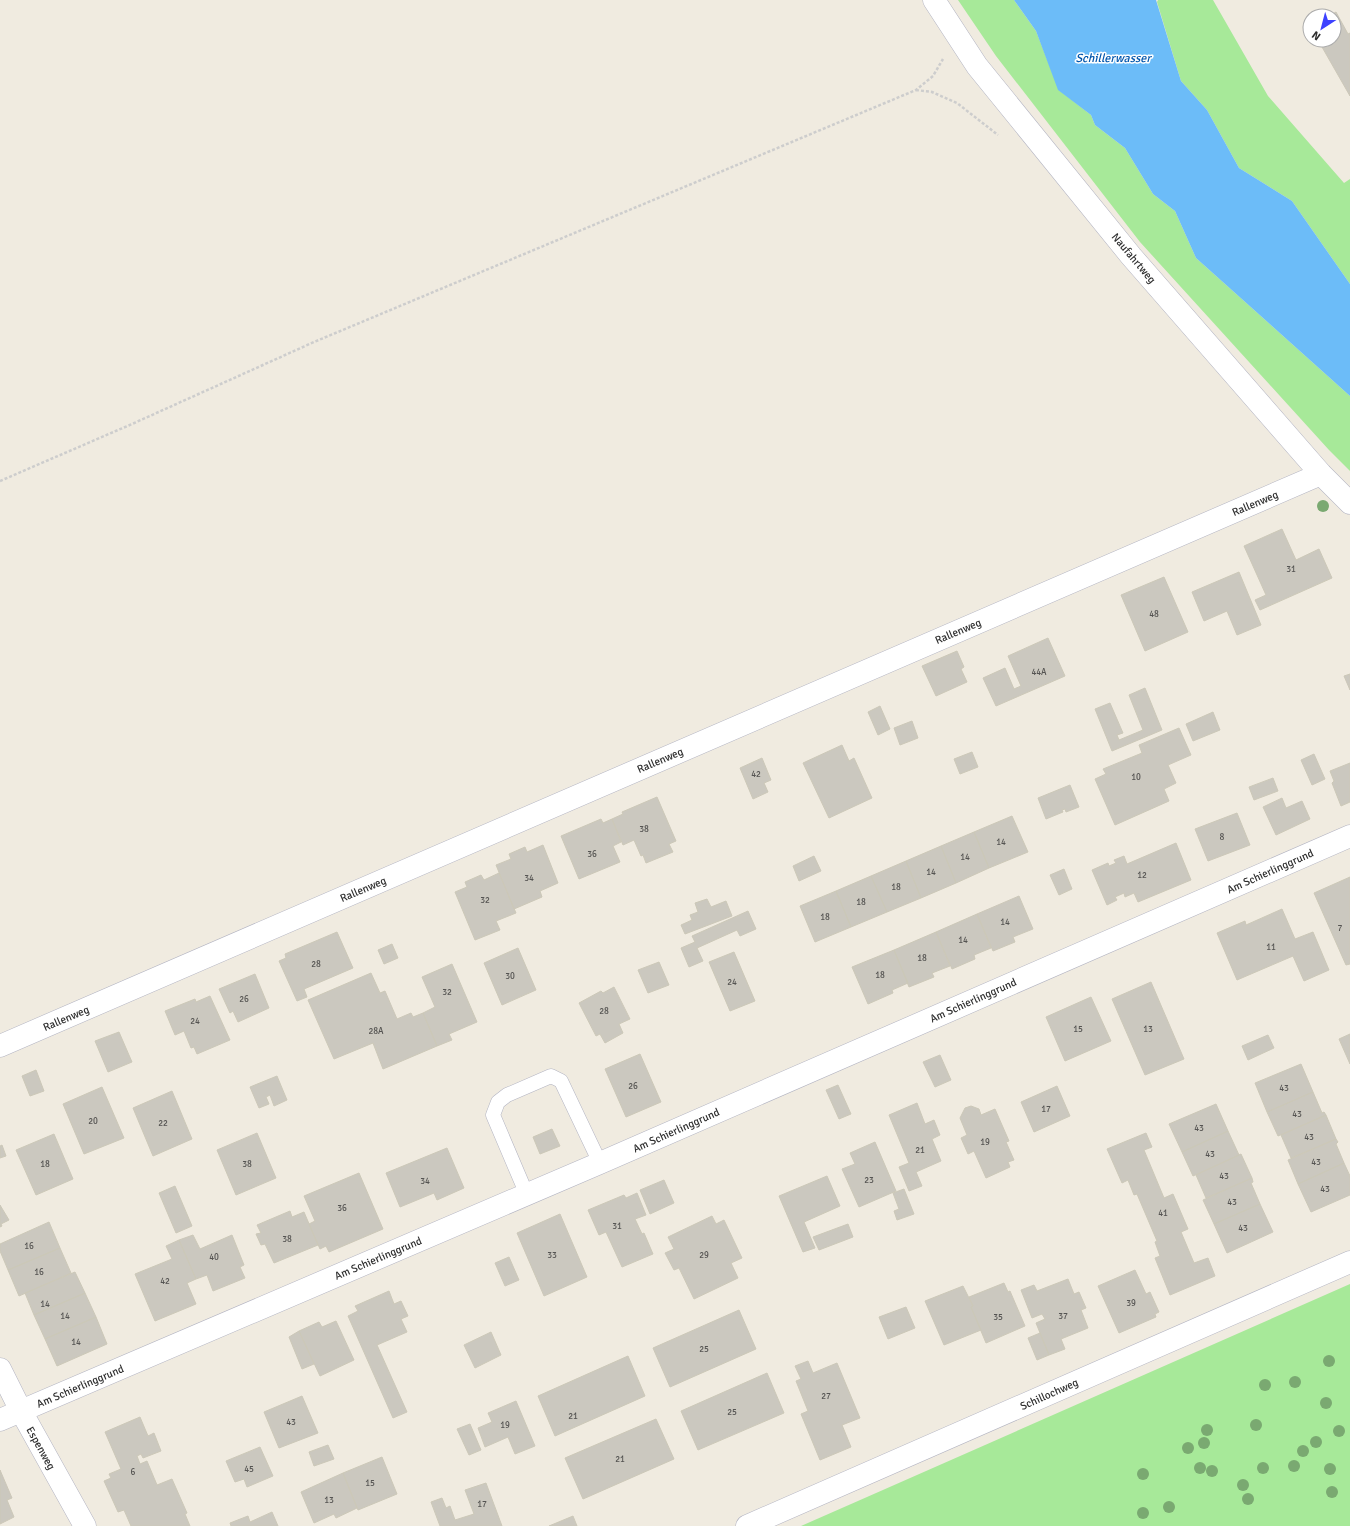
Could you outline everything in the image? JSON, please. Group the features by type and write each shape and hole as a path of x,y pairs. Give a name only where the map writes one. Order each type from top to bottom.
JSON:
{"street":[{"name":"Naufahrtweg","path":"934,0 977,66 1131,256 1321,474 1350,503"},
{"name":"Rallenweg","path":"0,1046 1321,474"},
{"name":"Am Schierlinggrund","path":"0,1420 527,1195 1350,836"},
{"name":"Schillochweg","path":"747,1526 1350,1262"},
{"name":"Espenweg","path":"0,1369 21,1411 85,1526"}],"lane":[{"path":"527,1195 493,1115 498,1102 507,1095 551,1076 561,1081 600,1163"}],"path":[{"path":"0,481 314,342 916,90 933,76 944,57 953,30"}],"green space":[{"path":"958,0 1014,0 1036,31 1059,90 1091,115 1095,125 1125,148 1153,194 1175,211 1196,258 1350,396 1350,471 1329,450 1140,242 996,56"},
{"path":"1158,0 1213,0 1268,96 1344,183 1350,179 1350,284 1292,201 1239,168 1207,110 1181,81 1157,2"},
{"path":"1350,1284 1350,1526 801,1526 867,1497"}],"water":[{"name":"Schillerwasser","path":"1014,0 1156,0 1181,81 1207,110 1239,168 1292,201 1350,284 1350,396 1196,258 1175,211 1153,194 1125,148 1095,125 1091,115 1058,90 1036,31"}],"building":[{"path":"1342,23 1348,34 1350,33 1350,96 1323,48 1342,48"},
{"path":"1282,529 1296,560 1319,549 1332,578 1260,610 1255,600 1266,595 1244,546"},
{"path":"1239,572 1261,625 1237,635 1227,611 1204,621 1192,592"},
{"path":"1164,577 1188,632 1145,651 1121,595"},
{"path":"1048,638 1065,676 996,706 983,678 1005,668 1014,689 1021,686 1008,656"},
{"path":"957,651 964,667 961,669 967,682 936,696 922,666"},
{"path":"1350,674 1350,690 1344,676"},
{"path":"1145,688 1162,730 1112,751 1095,709 1110,703 1123,733 1117,735 1119,740 1143,730 1129,695"},
{"path":"880,706 890,729 878,735 868,712"},
{"path":"1213,712 1220,730 1193,741 1186,724"},
{"path":"912,721 918,738 900,745 894,728"},
{"path":"1179,728 1191,755 1168,765 1176,783 1164,789 1169,801 1115,825 1095,779 1106,774 1103,769 1142,753 1139,745"},
{"path":"842,745 849,761 854,758 872,798 829,818 803,763"},
{"path":"972,752 978,767 960,774 954,759"},
{"path":"1314,754 1325,779 1312,785 1301,760"},
{"path":"762,758 771,780 764,783 768,792 753,799 740,768"},
{"path":"1350,763 1350,802 1341,806 1332,783 1334,781 1330,771"},
{"path":"1273,778 1278,791 1254,800 1249,787"},
{"path":"1070,785 1079,807 1066,812 1065,809 1062,810 1063,812 1046,819 1038,798"},
{"path":"657,797 676,841 669,844 673,852 646,863 634,840 623,845 612,819 623,814 622,812"},
{"path":"1282,798 1286,808 1302,801 1310,819 1276,835 1263,807"},
{"path":"1237,813 1250,845 1208,861 1195,829"},
{"path":"1012,816 1028,852 989,868 974,832"},
{"path":"601,819 603,823 612,819 621,842 613,846 620,862 579,879 561,836"},
{"path":"974,832 989,868 956,883 941,846"},
{"path":"1176,843 1191,880 1138,902 1134,893 1125,897 1124,893 1115,897 1117,900 1107,905 1092,870 1108,863 1109,866 1116,863 1114,860 1124,856 1127,864"},
{"path":"543,845 558,883 540,891 542,897 514,909 496,865 511,859 509,854 525,847 527,852"},
{"path":"941,846 956,883 921,898 906,861"},
{"path":"814,856 821,871 799,881 793,866"},
{"path":"906,861 921,898 887,912 871,876"},
{"path":"1064,869 1072,889 1059,895 1050,875"},
{"path":"499,873 516,913 496,921 500,930 475,940 455,892 467,887 465,882 481,875 484,880"},
{"path":"871,876 887,912 851,927 836,891"},
{"path":"1350,877 1350,964 1346,965 1314,893"},
{"path":"836,891 851,927 815,942 800,906"},
{"path":"1019,896 1033,929 1013,937 1015,942 993,951 977,914"},
{"path":"707,899 711,907 726,901 732,916 685,934 681,925 692,920 690,915 698,912 695,903"},
{"path":"1282,909 1295,939 1313,932 1329,970 1304,981 1293,956 1237,980 1217,933 1245,921 1246,925"},
{"path":"748,911 756,929 740,936 737,930 697,948 703,961 689,967 681,948 695,942 692,936"},
{"path":"977,914 991,948 974,955 975,959 952,969 936,932"},
{"path":"337,932 353,968 304,989 307,997 297,1001 279,961 286,958 285,954"},
{"path":"936,932 950,966 932,973 934,977 909,987 894,950"},
{"path":"392,944 398,958 384,964 378,950"},
{"path":"518,948 536,990 502,1005 484,963"},
{"path":"894,950 908,983 892,990 893,993 868,1004 852,967"},
{"path":"734,952 755,1001 730,1011 709,962"},
{"path":"659,962 669,985 648,993 638,970"},
{"path":"452,964 477,1022 449,1034 452,1040 437,1046 423,1013 435,1007 422,977"},
{"path":"371,973 380,993 385,991 397,1019 411,1013 413,1017 423,1013 437,1046 383,1069 373,1043 334,1059 308,1000"},
{"path":"255,974 269,1008 238,1022 233,1011 230,1013 219,989"},
{"path":"1151,982 1184,1059 1145,1075 1112,999"},
{"path":"614,987 630,1019 619,1024 623,1033 605,1043 600,1034 596,1036 579,1003 601,991 603,993"},
{"path":"210,996 230,1040 197,1054 194,1047 191,1048 184,1031 175,1035 165,1011 195,999 196,1002"},
{"path":"1091,997 1111,1041 1065,1061 1046,1017"},
{"path":"119,1032 132,1062 108,1072 95,1041"},
{"path":"1350,1034 1350,1064 1339,1039"},
{"path":"1268,1035 1274,1048 1248,1060 1242,1046"},
{"path":"640,1054 661,1102 626,1117 605,1069"},
{"path":"940,1055 951,1080 935,1087 923,1062"},
{"path":"1301,1064 1313,1092 1267,1112 1255,1083"},
{"path":"36,1070 44,1091 30,1096 22,1076"},
{"path":"277,1076 287,1100 274,1106 270,1095 266,1097 269,1104 259,1108 250,1087"},
{"path":"838,1085 851,1114 839,1119 826,1090"},
{"path":"1057,1086 1070,1116 1034,1132 1021,1102"},
{"path":"102,1087 124,1138 84,1154 63,1104"},
{"path":"172,1091 192,1139 153,1156 133,1108"},
{"path":"1313,1092 1322,1113 1324,1112 1326,1115 1278,1136 1267,1112"},
{"path":"917,1103 925,1124 934,1120 940,1135 932,1139 941,1161 916,1172 922,1186 909,1191 899,1167 909,1163 889,1115"},
{"path":"1216,1104 1228,1131 1182,1152 1169,1124"},
{"path":"971,1106 979,1109 981,1115 995,1109 1009,1141 1006,1142 1014,1160 1008,1162 1010,1167 986,1178 974,1151 968,1154 961,1138 967,1135 960,1118 965,1108"},
{"path":"1326,1115 1336,1139 1291,1158 1281,1135"},
{"path":"552,1129 560,1146 540,1154 533,1137"},
{"path":"1228,1131 1239,1155 1193,1176 1182,1152"},
{"path":"257,1133 276,1178 236,1195 217,1150"},
{"path":"1146,1133 1152,1147 1144,1150 1164,1198 1173,1194 1188,1229 1181,1232 1194,1263 1208,1258 1215,1276 1170,1295 1155,1258 1160,1256 1155,1242 1157,1241 1137,1194 1134,1195 1128,1180 1122,1183 1107,1149"},
{"path":"54,1134 73,1179 36,1195 16,1150"},
{"path":"1336,1139 1338,1142 1336,1144 1344,1163 1298,1184 1288,1160"},
{"path":"875,1142 896,1191 859,1207 842,1169 855,1164 850,1153"},
{"path":"2,1145 6,1156 0,1158 0,1146"},
{"path":"447,1148 464,1188 437,1200 434,1193 400,1207 386,1173"},
{"path":"1241,1154 1252,1178 1206,1198 1196,1175"},
{"path":"1344,1163 1350,1176 1350,1195 1311,1212 1298,1184"},
{"path":"359,1173 383,1229 329,1252 326,1246 320,1249 309,1224 315,1221 304,1196"},
{"path":"827,1176 840,1206 804,1222 815,1248 803,1252 779,1196"},
{"path":"1252,1178 1253,1182 1251,1183 1260,1204 1214,1224 1203,1200"},
{"path":"664,1180 674,1203 650,1214 640,1190"},
{"path":"175,1186 192,1226 176,1233 159,1193"},
{"path":"904,1189 914,1214 897,1220 894,1211 899,1209 893,1193"},
{"path":"637,1193 646,1215 635,1219 642,1234 644,1233 653,1254 622,1267 606,1232 599,1235 588,1210 624,1195 626,1198"},
{"path":"1260,1204 1273,1232 1227,1253 1214,1224"},
{"path":"0,1205 9,1220 1,1224 2,1226 0,1227"},
{"path":"290,1211 292,1217 304,1212 318,1245 274,1263 265,1244 261,1245 256,1234 261,1233 257,1225"},
{"path":"560,1214 587,1277 544,1296 517,1233"},
{"path":"712,1216 716,1224 724,1220 742,1258 731,1263 738,1278 694,1299 679,1268 674,1270 665,1253 674,1249 668,1237"},
{"path":"49,1222 60,1248 8,1270 0,1251 0,1244"},
{"path":"848,1224 853,1237 819,1250 813,1237"},
{"path":"193,1235 200,1249 232,1235 244,1265 240,1267 245,1278 213,1291 207,1275 196,1279 179,1240"},
{"path":"179,1240 196,1279 187,1283 196,1304 155,1321 135,1274 172,1259 166,1246"},
{"path":"60,1248 71,1273 19,1296 8,1270"},
{"path":"509,1257 519,1280 505,1286 495,1263"},
{"path":"1135,1270 1146,1294 1150,1292 1159,1312 1155,1314 1156,1317 1119,1333 1098,1286"},
{"path":"75,1272 85,1293 34,1315 25,1293"},
{"path":"1068,1279 1074,1294 1079,1292 1086,1308 1081,1310 1088,1328 1061,1339 1065,1349 1049,1355 1036,1323 1045,1319 1042,1314 1032,1318 1021,1290 1034,1285 1037,1291"},
{"path":"1004,1283 1008,1292 1010,1291 1025,1326 986,1343 971,1307 973,1306 969,1297"},
{"path":"963,1286 973,1306 971,1307 981,1330 944,1345 925,1301"},
{"path":"389,1291 394,1304 401,1301 408,1316 401,1319 407,1332 377,1345 407,1412 393,1418 348,1316 358,1311 355,1306"},
{"path":"85,1293 96,1317 45,1339 34,1315"},
{"path":"906,1307 915,1328 888,1339 879,1317"},
{"path":"739,1310 756,1349 670,1387 653,1348"},
{"path":"96,1317 107,1344 57,1366 45,1339"},
{"path":"336,1321 354,1360 320,1376 299,1331 319,1322 322,1327"},
{"path":"299,1331 314,1364 302,1369 289,1337"},
{"path":"491,1332 501,1355 475,1368 464,1345"},
{"path":"1040,1333 1049,1355 1037,1360 1028,1338"},
{"path":"628,1356 645,1396 555,1436 538,1396"},
{"path":"808,1361 813,1373 837,1363 860,1418 842,1425 851,1447 820,1460 801,1414 808,1411 796,1381 801,1379 795,1366"},
{"path":"767,1373 784,1413 698,1450 681,1411"},
{"path":"302,1396 318,1433 279,1448 264,1412"},
{"path":"516,1401 535,1446 515,1454 508,1437 485,1447 478,1428 492,1422 488,1413"},
{"path":"140,1417 148,1436 154,1433 161,1451 143,1458 141,1454 137,1456 140,1464 147,1461 157,1485 172,1479 187,1513 185,1514 190,1526 131,1526 124,1510 118,1512 104,1481 111,1478 109,1474 121,1469 105,1432"},
{"path":"656,1419 674,1459 583,1499 565,1458"},
{"path":"470,1424 481,1450 469,1455 457,1429"},
{"path":"328,1445 334,1459 314,1466 309,1452"},
{"path":"260,1447 273,1476 247,1487 244,1479 235,1482 226,1461"},
{"path":"382,1457 397,1494 358,1510 343,1473"},
{"path":"0,1470 12,1498 7,1500 14,1517 0,1524"},
{"path":"343,1473 357,1508 336,1518 334,1514 314,1523 301,1492"},
{"path":"486,1483 502,1526 440,1526 431,1502 442,1498 446,1508 450,1506 455,1520 474,1514 465,1490"},
{"path":"272,1512 278,1526 231,1526 230,1523 248,1516 250,1522"},
{"path":"573,1516 577,1526 549,1526"}]}
